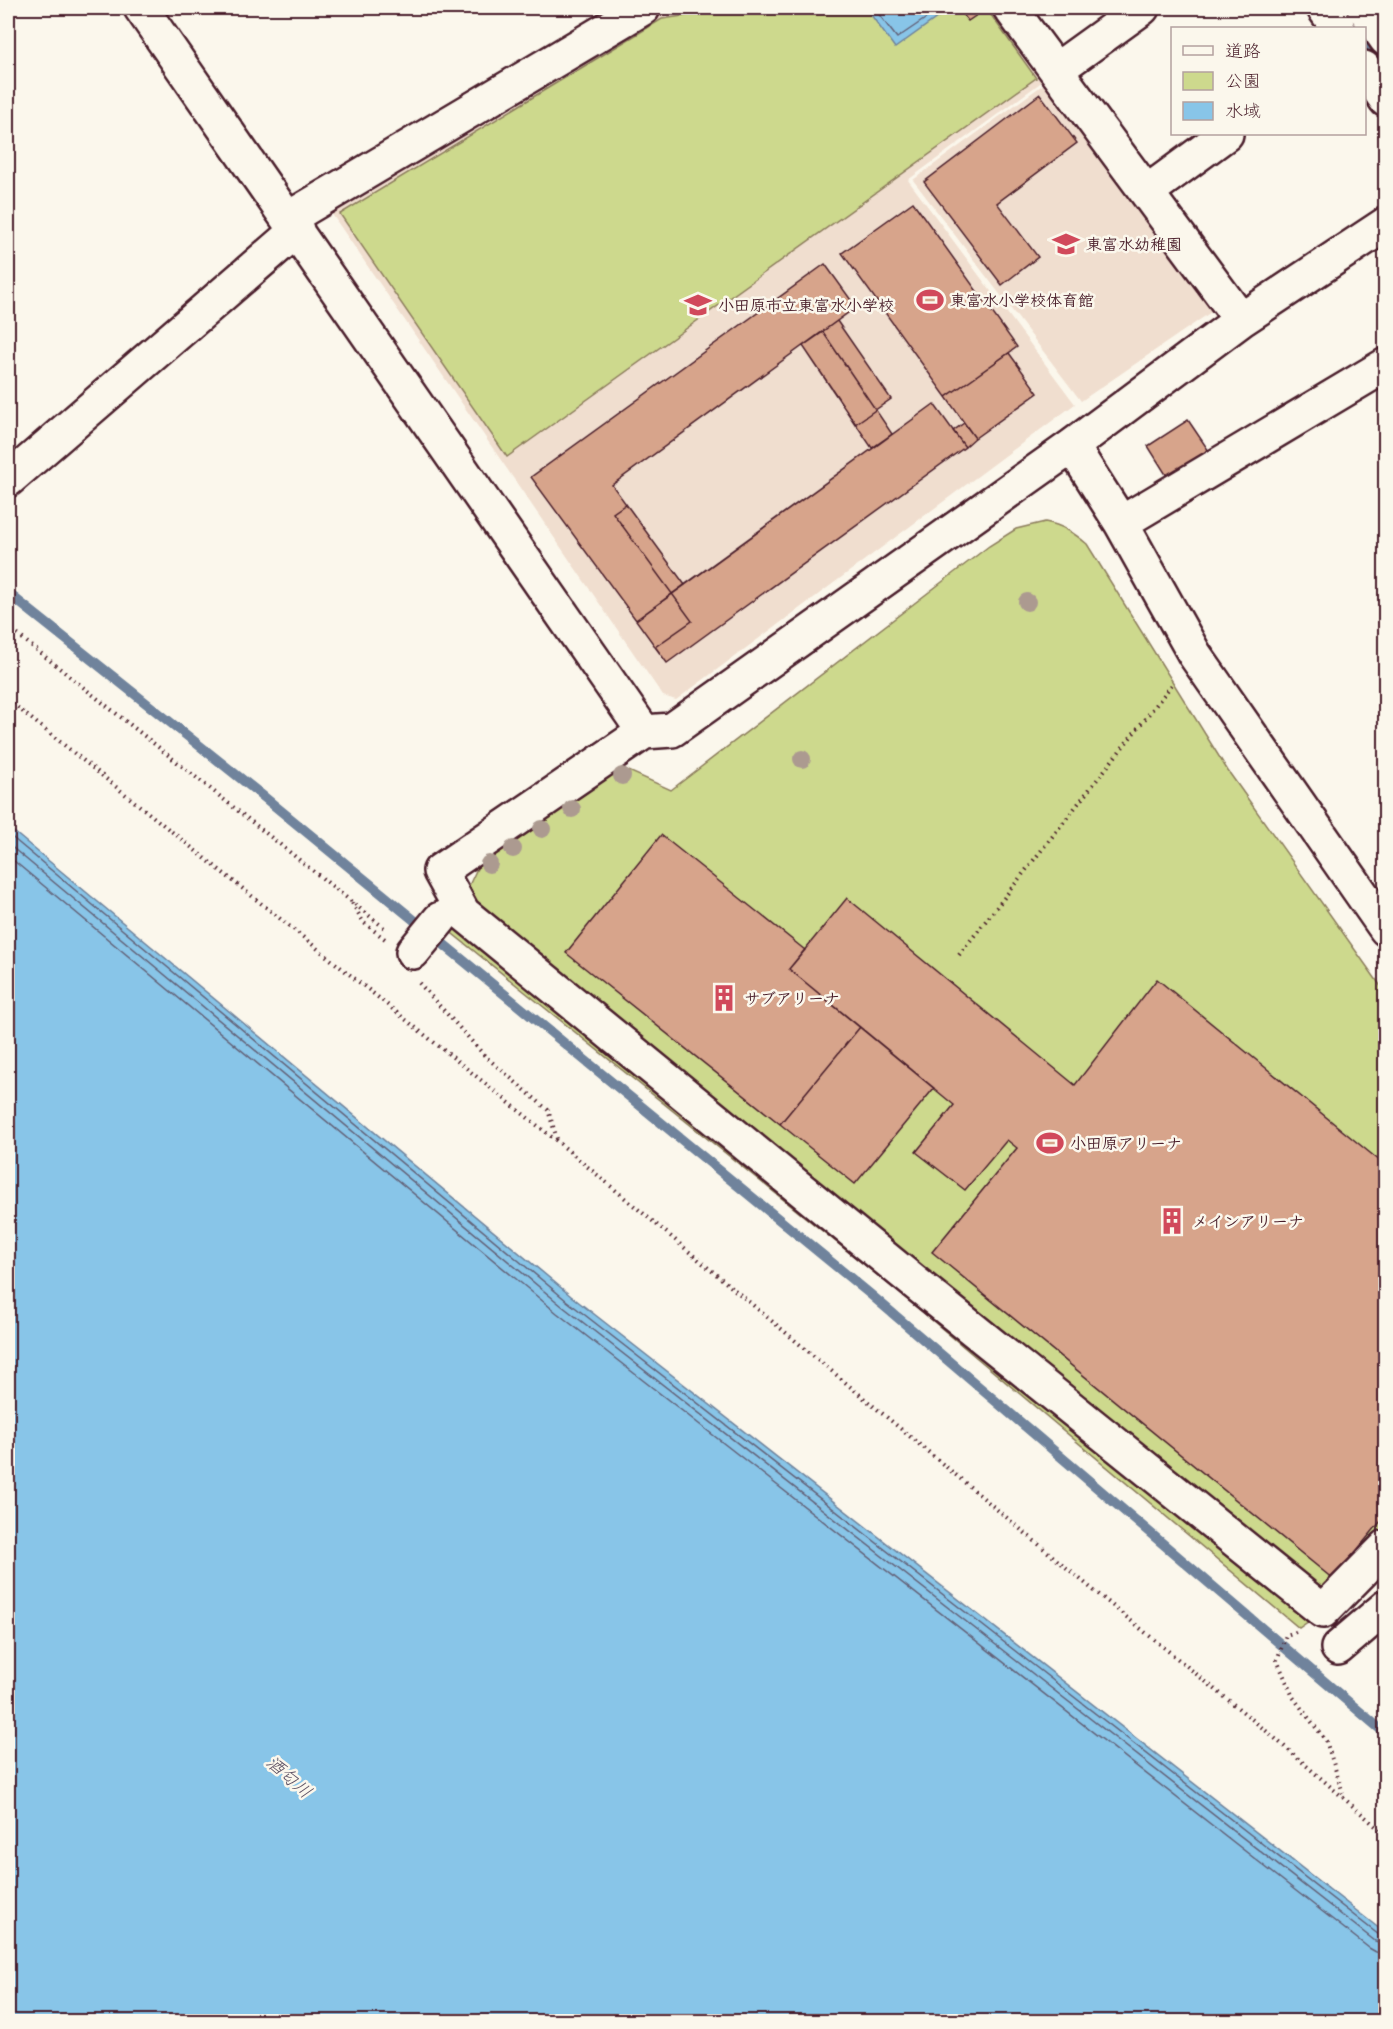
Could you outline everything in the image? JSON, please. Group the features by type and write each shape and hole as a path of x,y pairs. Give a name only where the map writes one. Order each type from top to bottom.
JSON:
{"street":[{"path":"141,8 644,732"},
{"path":"8,480 293,224 643,8"},
{"path":"1010,8 1241,320"},
{"path":"1056,70 1142,8"},
{"path":"1324,8 1337,27"},
{"path":"1364,8 1386,39"},
{"path":"1366,70 1386,100"},
{"path":"1147,192 1225,135"},
{"path":"1386,224 1241,320 1072,446 672,730 644,732 440,871 464,913 913,1281 1313,1621 1345,1642 1386,1606"},
{"path":"1121,523 1386,365"},
{"path":"1072,446 1121,523 1195,655 1386,929"},
{"path":"400,946 440,919"},
{"path":"1313,1621 1386,1547"}],"path":[{"path":"8,627 350,900 400,946 404,968 484,1056 549,1110 558,1142"},
{"path":"959,955 1195,655"},
{"path":"8,700 558,1142 1344,1797 1386,1835"},
{"path":"350,900 364,923 400,946"},
{"path":"1313,1621 1286,1635 1277,1660 1293,1697 1326,1741 1344,1797"}],"shaded area":[{"name":"小田原市立東富水小学校","path":"665,8 996,8 1047,78 908,180 1075,404 676,700 663,696 327,207"},
{"name":"東富水幼稚園","path":"1048,81 1217,308 1081,401 913,180"}],"green space":[{"path":"706,8 986,8 1036,78 507,457 340,214 662,19 696,14"},
{"name":"小田原アリーナ","path":"1045,522 1068,530 1087,544 1228,771 1385,992 1385,1559 1342,1598 1299,1628 902,1295 448,930 481,860 620,767 671,790 989,546 1016,529"}],"water":[{"path":"866,8 931,8 938,17 895,48"},
{"name":"酒匂川","path":"8,827 571,1296 1385,1933 1385,2021 8,2021"}],"building":[{"path":"958,8 987,8 968,21"},
{"path":"1040,94 1077,143 997,203 1038,257 1002,285 924,182"},
{"name":"東富水小学校体育館","path":"913,202 1017,347 946,397 842,253"},
{"path":"825,264 856,307 612,485 685,585 636,620 531,477"},
{"path":"837,321 891,399 855,424 803,346"},
{"path":"823,332 892,434 872,448 803,346"},
{"path":"1009,353 1038,393 975,438 946,397"},
{"path":"934,404 965,447 667,663 636,620"},
{"path":"934,404 965,447 667,663 655,647 692,621 613,513 626,504 685,585"},
{"path":"1188,420 1211,454 1170,481 1148,446"},
{"path":"964,423 975,438 965,447 953,431"},
{"name":"サブアリーナ","path":"661,835 805,950 789,969 860,1027 780,1124 566,953"},
{"name":"メインアリーナ","path":"847,898 1075,1085 1157,979 1386,1166 1386,1515 1333,1579 932,1252 1017,1148 1007,1140 965,1190 916,1152 954,1105 789,969"},
{"path":"860,1027 934,1088 855,1184 780,1124"}],"waterway":[{"path":"1345,8 1357,26"},
{"path":"1366,41 1386,70"},
{"path":"8,593 264,797 870,1294 1386,1734"}],"place":[{"name":"東富水幼稚園","path":"1066,244"},
{"name":"東富水小学校体育館","path":"930,300"},
{"name":"小田原市立東富水小学校","path":"698,305"},
{"name":"サブアリーナ","path":"724,998"},
{"name":"小田原アリーナ","path":"1050,1143"},
{"name":"メインアリーナ","path":"1172,1221"}]}
